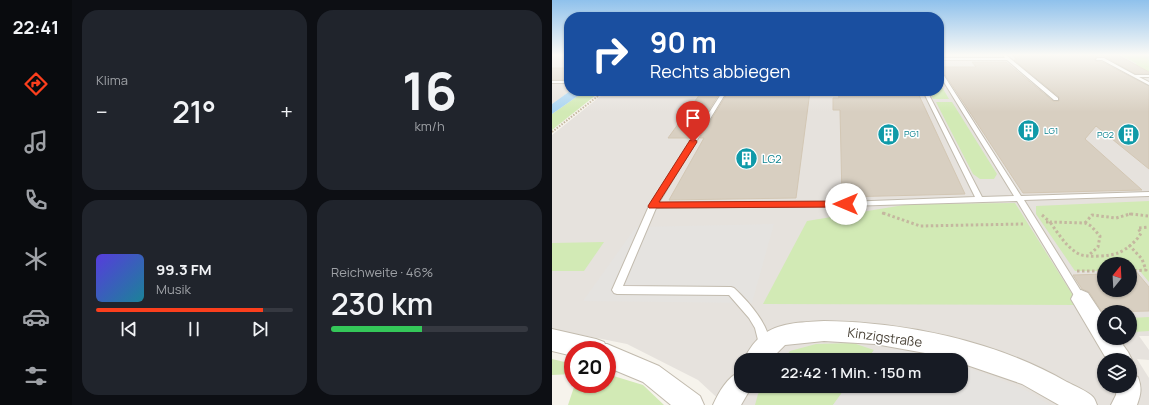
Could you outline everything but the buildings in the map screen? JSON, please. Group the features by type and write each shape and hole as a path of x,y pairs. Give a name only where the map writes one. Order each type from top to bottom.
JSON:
{"street":[{"path":"1081,299 1097,324"},
{"name":"Kinzigstraße","path":"761,353 780,336 800,332 842,331 902,337 964,353"},
{"path":"552,340 564,343"},
{"name":"Kinzigstraße","path":"968,354 1024,373 1084,405"},
{"path":"616,359 651,374 691,405"},
{"path":"726,405 734,393"},
{"path":"1124,405 1128,393"}],"lane":[{"path":"1026,74 1056,99"},
{"path":"1132,74 1149,84"},
{"path":"1136,76 1149,76"},
{"path":"944,79 1081,299"},
{"path":"552,82 564,82"},
{"path":"722,96 653,206 617,290 731,291 746,305 761,329 760,353"},
{"path":"928,96 979,199"},
{"path":"653,206 846,204 1149,194"}],"path":[{"path":"552,132 598,96"},
{"path":"1019,198 1050,222 1070,248 1079,254 1089,256 1111,255 1124,250 1139,237 1141,233 1138,228 1149,227"},
{"path":"877,213 885,213 920,226 1035,223"},
{"path":"1085,223 1092,215 1116,218 1130,214 1149,216"},
{"path":"1050,222 1085,223 1091,226 1100,236 1098,247 1089,256"},
{"path":"1129,245 1141,255 1148,271 1137,271"},
{"path":"1064,272 1097,271"}],"shaded area":[{"path":"552,74 564,74 564,95 552,104"},
{"path":"944,74 1149,74 1149,336 1139,336 1149,350 1149,360 1137,359 1149,378 1149,405 725,405 698,380 627,344 552,329 552,135 601,96 944,96"},
{"path":"774,224 752,303 583,301 636,227"},
{"path":"874,350 909,350 919,353 872,353"},
{"path":"968,368 992,376 1027,391 1050,405 833,405 842,393 968,393"}],"green space":[{"path":"944,90 949,99 933,99 932,96 944,96"},
{"path":"578,96 595,96 552,130 552,114"},
{"path":"936,102 952,102 997,174 994,179 980,179 973,174"},
{"path":"1149,201 1149,282 1139,270 1137,270 1137,257 1097,257 1097,271 1075,271 1036,214 1036,206"},
{"path":"1015,203 1079,305 763,304 807,221 910,204"},
{"path":"604,242 584,271 552,271 552,243"},
{"path":"1149,317 1149,331 1137,332 1137,318"},
{"path":"853,343 874,350 872,353 788,353 790,351 816,344"},
{"path":"552,359 564,362 564,374 552,375"},
{"path":"616,377 643,385 664,405 568,405 572,393 616,393"},
{"path":"842,393 833,405 755,405 758,394"}],"water":[{"path":"564,95 578,96 552,114 552,104"}],"place":[{"name":"LG1","path":"1029,131"},
{"name":"PG1","path":"889,134"},
{"name":"PG2","path":"1129,135"},
{"name":"LG2","path":"746,159"}],"route":[{"path":"693,142 653,206 846,204"}]}
